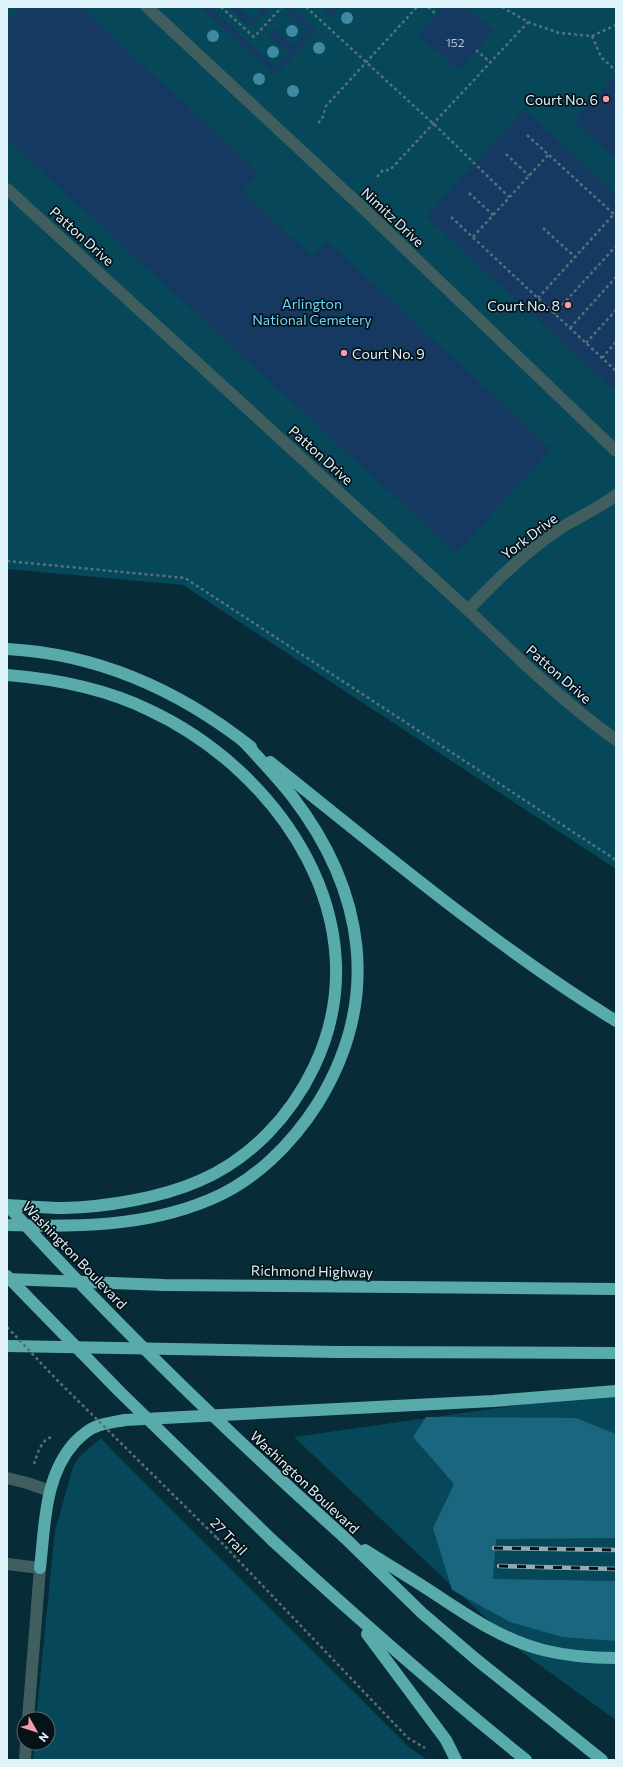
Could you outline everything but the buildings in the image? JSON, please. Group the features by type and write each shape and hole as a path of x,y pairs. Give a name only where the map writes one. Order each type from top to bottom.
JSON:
{"highway":[{"path":"7,649 58,654 94,663 160,687 188,703 244,742 485,932 531,966 616,1021"},
{"path":"7,675 61,681 123,698 173,722 201,740 236,768 273,808 290,830 305,854 318,880 333,928 337,979 334,1006 328,1030 320,1054 309,1078 279,1121 262,1139 243,1155 221,1170 198,1182 147,1198 65,1208 7,1205"},
{"path":"7,1225 63,1226 130,1222 164,1215 211,1200 235,1186 278,1154 296,1134 313,1111 340,1064 349,1038 358,980 358,954 354,924 347,899 339,877 312,826 293,798 244,742"},
{"name":"Washington Boulevard","path":"7,1205 111,1314 221,1424 255,1457 344,1537 422,1613 477,1660 602,1760"},
{"path":"7,1277 132,1403 272,1540 353,1615 526,1760"},
{"name":"Richmond Highway","path":"7,1277 164,1285 616,1289"},
{"path":"7,1346 344,1352 616,1353"},
{"path":"40,1568 50,1491 60,1462 68,1450 82,1435 94,1428 125,1420 493,1401 616,1391"},
{"path":"344,1537 457,1609 500,1634 543,1650 564,1655 594,1658 616,1658"},
{"path":"353,1615 446,1740 456,1760"}],"street":[{"name":"Nimitz Drive","path":"147,7 370,214 616,451"},
{"name":"Patton Drive","path":"7,190 468,610 524,663 594,724 616,740"},
{"name":"York Drive","path":"468,610 498,579 552,534 608,502 616,495"},
{"path":"7,1478 28,1483 50,1491"},
{"path":"7,1564 40,1568 29,1711"}],"path":[{"path":"221,7 254,37 282,7"},
{"path":"306,7 433,124 509,197"},
{"path":"318,123 322,119 326,106 417,7"},
{"path":"428,7 437,15"},
{"path":"502,7 528,22 559,33 592,36 616,26"},
{"path":"377,177 383,170 390,170 528,22"},
{"path":"592,36 601,57 616,71"},
{"path":"476,50 490,62"},
{"path":"526,134 615,215 538,298"},
{"path":"506,154 529,176"},
{"path":"473,237 549,154"},
{"path":"469,193 493,215"},
{"path":"451,217 616,372"},
{"path":"543,228 575,257"},
{"path":"554,314 616,246"},
{"path":"570,328 616,277"},
{"path":"586,343 616,310"},
{"path":"602,358 616,342"},
{"path":"7,561 185,578 616,860"},
{"name":"27 Trail","path":"7,1327 57,1380 217,1538 408,1738 426,1749"},
{"path":"28,1483 39,1450 48,1438 63,1435 121,1434"}],"green space":[{"name":"Arlington National Cemetery","path":"7,7 616,7 616,869 183,585 7,569"},
{"path":"616,1391 616,1720 523,1653 294,1437"},
{"path":"101,1438 409,1747 427,1760 33,1760 34,1751 56,1751 56,1711 37,1711 55,1531 73,1467 79,1457"}],"shaded area":[{"path":"426,1417 576,1418 616,1434 616,1538 496,1539 493,1579 616,1581 616,1641 562,1637 510,1622 452,1590 433,1528 454,1484 413,1437"}],"railway":[{"path":"494,1548 616,1550"},
{"path":"499,1566 616,1569"}],"place":[{"name":"Court No. 6","path":"606,99"},
{"name":"Court No. 8","path":"568,305"},
{"name":"Court No. 9","path":"344,353"}]}
